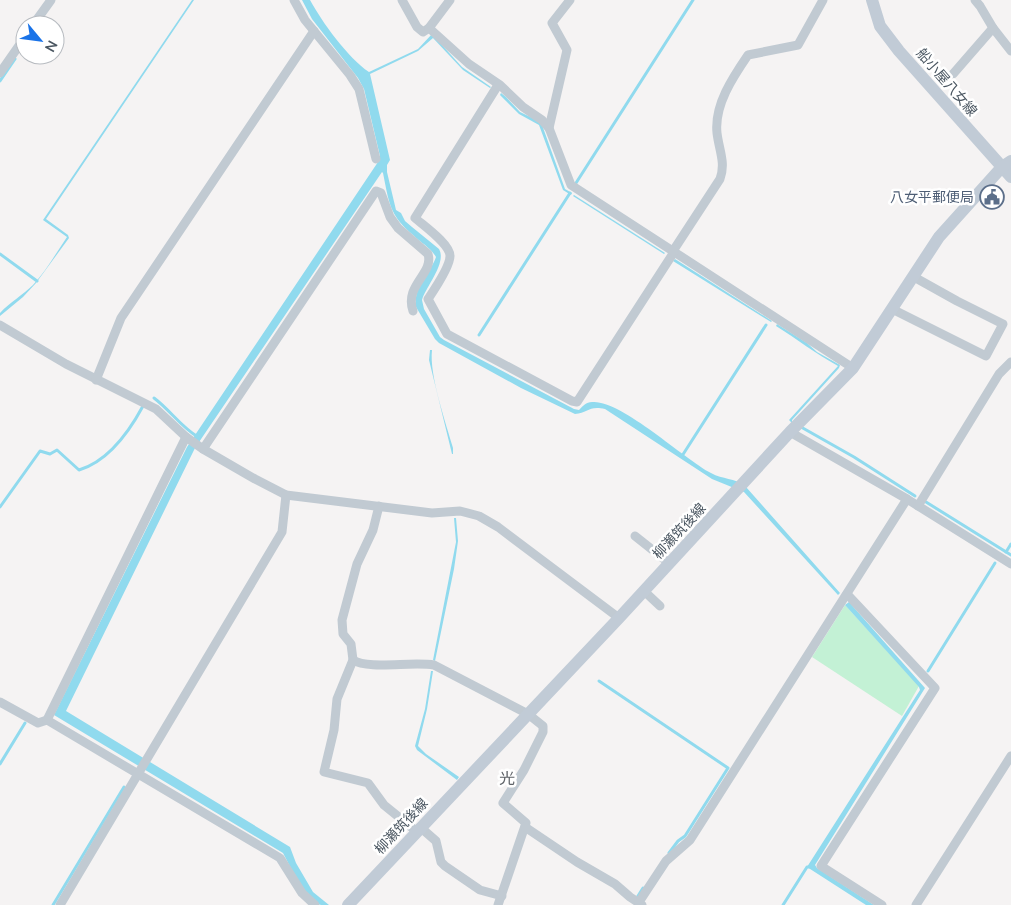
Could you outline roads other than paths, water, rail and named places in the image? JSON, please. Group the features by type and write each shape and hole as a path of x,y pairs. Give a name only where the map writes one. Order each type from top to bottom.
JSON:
{"main road":[{"name":"船小屋八女線","path":"872,0 880,26 899,51 1007,164 1011,178"},
{"name":"柳瀬筑後線","path":"348,905 619,618 790,432 853,368 939,238 1007,164"}],"street":[{"path":"40,15 51,0"},
{"path":"294,0 305,20 359,88 376,159"},
{"path":"402,0 417,28 423,32 430,28 450,0"},
{"path":"549,128 566,50 552,23 570,0"},
{"path":"498,85 415,218 443,242 450,256 428,299 447,334 572,401 578,402 720,179 723,170 717,133 717,118 722,102 739,69 748,55 798,45 823,0"},
{"path":"975,0 1011,51"},
{"path":"430,28 469,64 542,120 549,128 571,185 853,368"},
{"path":"953,74 993,28"},
{"path":"96,380 121,318 314,31"},
{"path":"0,73 15,51"},
{"path":"203,449 376,191 381,193 390,217 398,228 428,254 430,258 428,266 411,295 413,311"},
{"path":"892,309 986,356 1003,324 914,277"},
{"path":"0,325 66,364 156,409 186,437 203,449 286,495 432,513 460,512 479,516 498,526 619,618"},
{"path":"918,506 999,374 1011,362"},
{"path":"790,432 907,499 1011,564"},
{"path":"0,702 38,723 47,720 186,437"},
{"path":"60,905 282,532 286,495"},
{"path":"525,828 615,884 636,902 666,861 690,840 907,499"},
{"path":"353,660 366,665 422,663 434,665 528,714 543,726 543,732 524,770 503,803 526,823 500,901 445,866 441,862 436,841 384,805 368,783 324,772 334,730 337,699 353,660 351,644 343,634 342,620 357,564 373,530 379,506"},
{"path":"635,536 669,563"},
{"path":"644,591 660,606"},
{"path":"847,594 935,688 821,866 882,905"},
{"path":"47,720 140,771 280,858 302,893 315,905"},
{"path":"916,905 1011,756"}],"water":[{"path":"192,0 194,0 46,219 68,235 69,238 47,268 67,237 43,220"},
{"path":"302,0 310,0 336,39 369,72 418,49 432,34 462,67 491,87 463,70 433,38 418,51 370,74 390,160 387,165 387,172 396,210 401,213 405,221 439,249 441,255 438,268 422,300 424,309 440,337 574,409 579,410 586,403 592,402 604,404 618,410 635,419 699,466 720,477 742,484 840,593 838,595 744,492 712,479 605,409 595,408 575,414 521,388 439,343 416,307 419,287 436,257 399,221 391,207 382,172 195,448 66,711 290,847 296,863 313,892 329,905 321,905 310,897 299,882 283,853 54,715 187,447 378,162 380,156 364,89 358,78 312,19"},
{"path":"501,93 520,112 541,122 565,189 572,193 571,195 563,190 539,125 519,114 500,95"},
{"path":"574,195 665,253 573,196"},
{"path":"675,259 772,321 673,261"},
{"path":"47,268 36,283 23,297 0,316 4,309 29,289"},
{"path":"777,324 807,343 817,352 840,365 792,420 792,423 789,420 838,366 776,326"},
{"path":"430,350 432,350 435,384 429,360"},
{"path":"440,407 442,413 453,448 452,454"},
{"path":"454,518 456,518 458,541 435,661 433,660 456,542"},
{"path":"849,602 925,688 815,865 874,905 866,905 807,867 920,690 845,605"},
{"path":"431,671 433,671 427,709 418,746 426,754 459,777 457,780 417,750 415,746 425,709"}],"waterway":[{"path":"576,183 693,0"},
{"path":"0,81 15,59"},
{"path":"479,335 570,193"},
{"path":"0,254 37,281"},
{"path":"682,456 766,325"},
{"path":"154,398 198,437"},
{"path":"0,507 40,451 50,454 57,450 79,470 90,466 109,453 125,435 143,406"},
{"path":"801,427 854,457 915,496"},
{"path":"926,502 1011,555"},
{"path":"1006,552 1011,544"},
{"path":"928,671 995,563"},
{"path":"599,681 728,768 685,836 678,841 669,853"},
{"path":"0,764 25,723"},
{"path":"53,905 124,787"},
{"path":"783,905 807,867 809,867"},
{"path":"638,896 643,888"}],"place":[{"name":"八女平郵便局","path":"992,197"}],"district":[{"name":"光","path":"507,778"}]}
